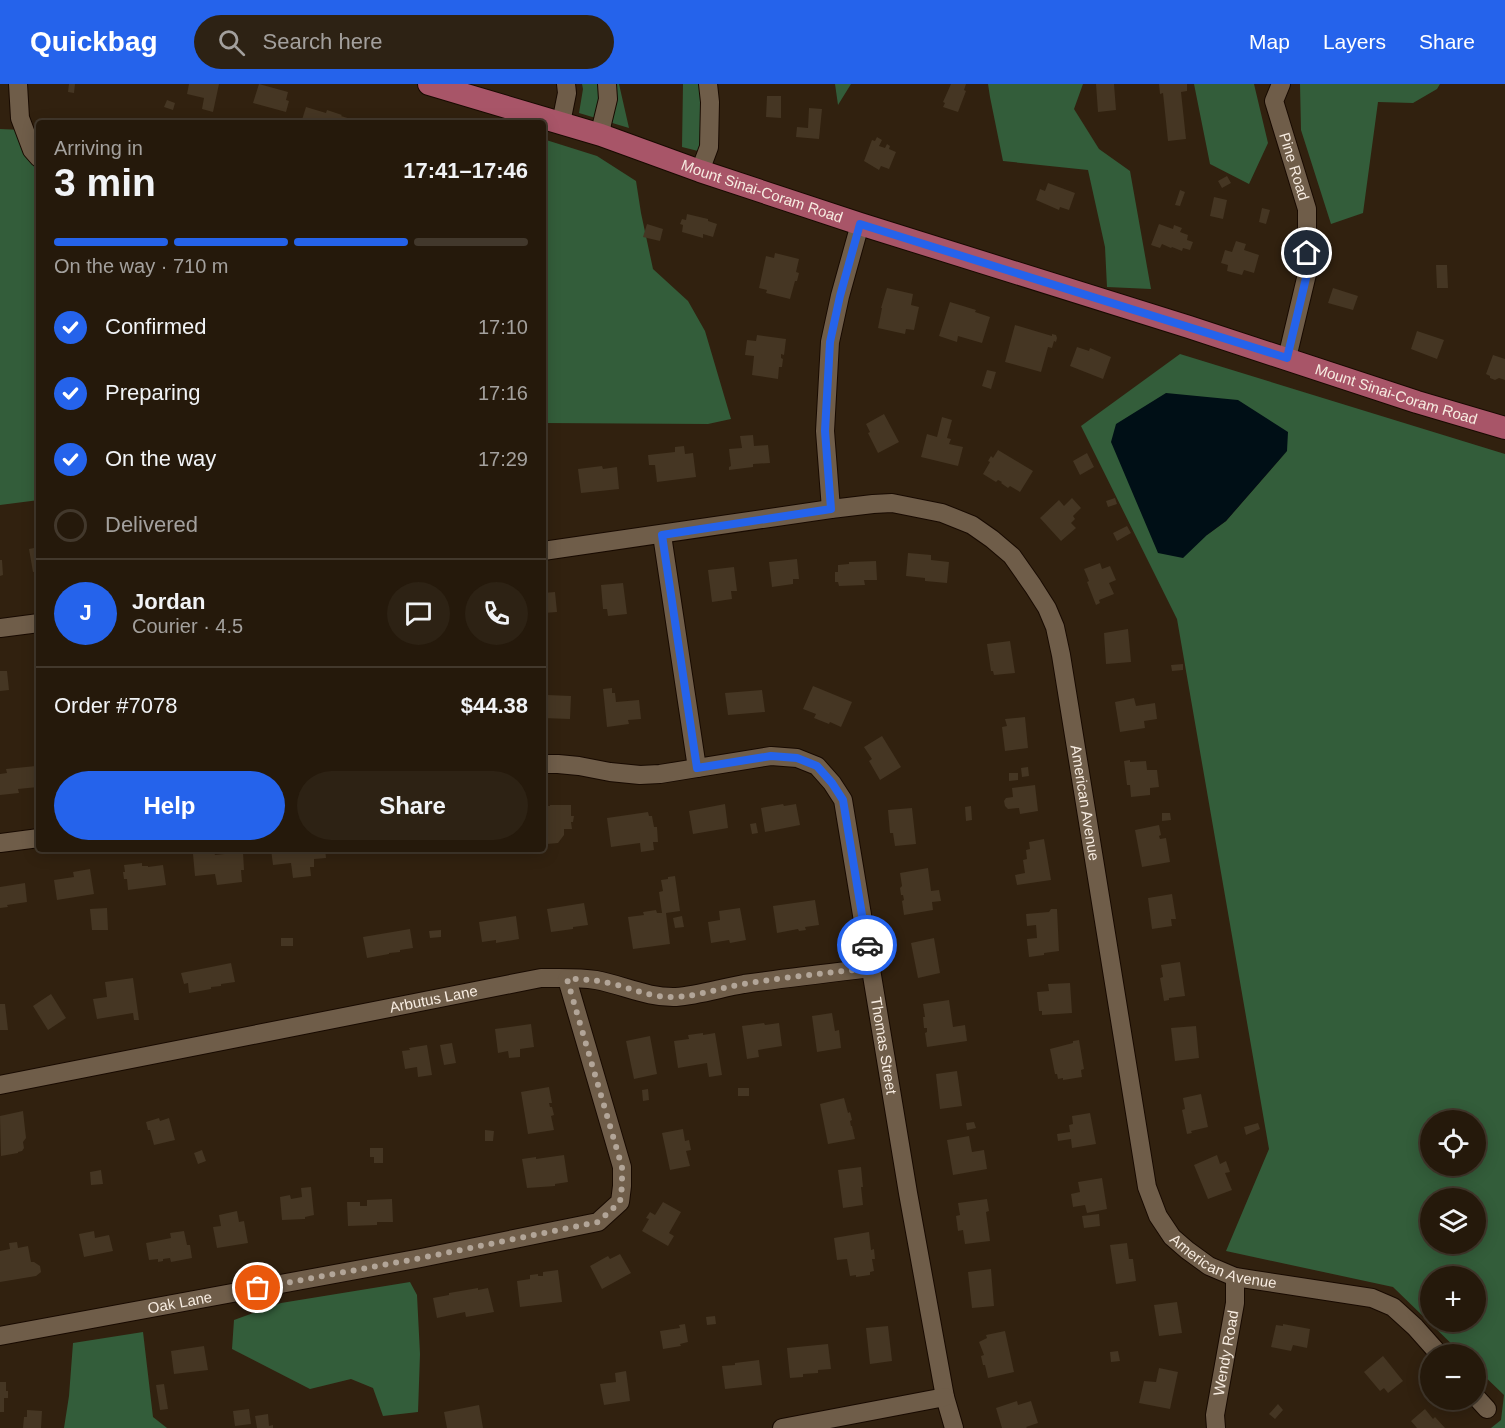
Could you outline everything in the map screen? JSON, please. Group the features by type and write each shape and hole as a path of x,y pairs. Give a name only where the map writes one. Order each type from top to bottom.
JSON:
{"main road":[{"name":"Mount Sinai-Coram Road","path":"429,84 601,135 700,171 860,224 1505,428"}],"street":[{"path":"18,84 20,118 32,150 36,155"},
{"path":"561,123 567,93 566,84"},
{"path":"601,135 608,99 607,84"},
{"path":"700,171 709,147 708,84"},
{"name":"Pine Road","path":"1281,84 1274,101 1307,209 1307,274 1287,358"},
{"path":"831,509 825,431 830,342 860,224"},
{"name":"American Avenue","path":"546,551 831,509 892,503 942,513 972,525 1012,556 1047,608 1055,627 1147,1187 1158,1216 1172,1237 1209,1266 1235,1277 1372,1298 1393,1307 1430,1344"},
{"path":"662,535 697,768"},
{"path":"0,628 36,623"},
{"name":"Thomas Street","path":"546,765 579,766 640,775 660,774 771,756 797,758 817,766 843,800 910,1204 945,1397 954,1428"},
{"path":"0,843 36,838"},
{"name":"Arbutus Lane","path":"0,1085 541,978 593,980 615,984 645,994 674,997 799,976 871,968"},
{"name":"Oak Lane","path":"0,1336 421,1258 598,1222 620,1202 622,1167 567,979"},
{"name":"Wendy Road","path":"1216,1428 1215,1416 1235,1303 1235,1277"},
{"path":"782,1428 945,1397"}],"green space":[{"path":"582,84 619,84 629,128 579,113"},
{"path":"683,84 701,84 702,152 682,147"},
{"path":"835,84 851,84 838,105"},
{"path":"988,84 1083,84 1074,109 1099,149 1130,171 1151,289 1107,287 1105,247 1088,170 1003,161"},
{"path":"1194,84 1254,84 1268,143 1249,184 1210,164"},
{"path":"1300,84 1440,84 1437,89 1413,103 1378,102 1363,213 1331,224 1301,130"},
{"path":"0,129 23,130 36,135 36,500 0,505"},
{"path":"546,140 597,156 636,181 653,269 688,301 705,331 731,419 708,424 546,423"},
{"path":"1180,354 1505,454 1505,1428 1491,1428 1501,1420 1504,1395 1486,1378 1486,1344 1452,1344 1439,1332 1486,1332 1486,1266 1420,1266 1420,1313 1393,1287 1226,1251 1269,1149 1177,619 1081,426","holes":["1287,451 1226,521 1207,535"]},
{"path":"410,1282 417,1295 420,1354 418,1412 383,1416 373,1388 351,1379 310,1389 232,1349 234,1320 281,1303"},
{"path":"143,1332 153,1417 167,1428 64,1428 73,1343"}],"shaded area":[{"path":"1166,393 1238,400 1288,432 1287,451 1226,521 1183,558 1158,553 1111,442 1116,424"}],"building":[{"path":"69,84 75,84 74,93 68,92"},
{"path":"189,84 219,84 213,112 202,109 204,98 187,94"},
{"path":"259,84 288,92 286,100 289,101 286,112 253,103"},
{"path":"951,84 966,84 964,90 966,91 958,112 943,107"},
{"path":"1096,84 1114,84 1116,110 1098,112"},
{"path":"1159,84 1187,84 1187,91 1181,92 1186,139 1168,141 1163,93 1160,94"},
{"path":"767,96 781,96 781,118 766,117"},
{"path":"167,100 175,103 173,110 164,107"},
{"path":"306,107 326,113 327,110 354,120 302,120"},
{"path":"809,108 822,109 819,139 796,137 797,127 808,128"},
{"path":"877,137 882,140 879,146 885,148 887,144 890,146 889,149 896,152 889,169 881,166 879,170 864,161 872,140 875,141"},
{"path":"1227,176 1231,183 1222,188 1218,181"},
{"path":"1048,183 1075,193 1069,210 1060,207 1059,210 1036,200 1040,189 1045,191"},
{"path":"1180,190 1185,192 1180,206 1175,205"},
{"path":"1214,197 1227,200 1223,219 1210,216"},
{"path":"1262,208 1270,210 1266,224 1259,222"},
{"path":"687,214 708,219 717,224 713,237 703,234 703,238 682,232 683,225 680,224 682,219 686,220"},
{"path":"647,224 663,229 660,241 643,237"},
{"path":"1159,224 1173,229 1174,225 1182,228 1180,232 1188,235 1187,240 1193,242 1190,250 1183,248 1182,251 1162,244 1160,248 1151,245"},
{"path":"1236,241 1246,244 1244,250 1259,255 1254,273 1244,270 1242,275 1227,271 1228,265 1221,263 1225,250 1232,252"},
{"path":"775,253 799,259 796,272 799,273 790,299 766,293 767,290 759,288 766,256 774,258"},
{"path":"1436,265 1447,265 1448,288 1437,288"},
{"path":"887,288 913,294 911,305 919,307 914,330 906,329 905,334 878,328"},
{"path":"1333,288 1358,296 1353,310 1328,303"},
{"path":"950,302 990,317 982,343 958,336 957,342 939,336"},
{"path":"1015,325 1052,336 1052,334 1056,335 1056,342 1054,341 1052,348 1048,347 1041,372 1005,362"},
{"path":"1417,331 1444,340 1437,359 1411,349"},
{"path":"757,335 786,339 784,355 781,354 783,359 782,367 779,367 778,379 752,375 754,356 745,355 747,340 756,341"},
{"path":"1077,347 1089,351 1090,348 1111,357 1103,379 1070,366"},
{"path":"1493,355 1505,359 1505,380 1499,378 1495,380 1486,374"},
{"path":"987,370 996,372 991,389 982,386"},
{"path":"884,414 899,442 878,453 866,424"},
{"path":"942,417 952,420 947,438 951,439 949,444 963,447 958,466 921,457 927,434 937,437"},
{"path":"753,435 754,446 768,445 770,463 753,464 753,467 729,470 731,466 729,449 742,448 740,436"},
{"path":"684,446 685,454 693,453 696,477 657,482 655,465 649,465 648,455 675,452 675,447"},
{"path":"998,450 1033,471 1020,492 983,474 991,456 993,458"},
{"path":"1087,453 1094,467 1080,475 1073,461"},
{"path":"602,466 603,469 617,467 619,489 581,493 578,469"},
{"path":"1072,498 1081,508 1073,516 1075,519 1071,523 1076,528 1061,541 1040,518 1059,500 1064,506"},
{"path":"1115,498 1117,504 1108,507 1106,501"},
{"path":"1127,526 1131,533 1117,541 1113,533"},
{"path":"36,548 36,572 33,572 29,549"},
{"path":"908,553 931,555 931,560 949,562 947,583 906,576"},
{"path":"797,559 799,579 793,579 793,584 772,587 769,562"},
{"path":"0,560 2,560 3,575 0,576"},
{"path":"876,561 877,580 864,580 865,585 839,586 838,582 835,582 838,565 849,564 849,562"},
{"path":"1100,563 1102,569 1110,566 1116,580 1109,583 1114,594 1099,600 1100,603 1096,605 1084,569"},
{"path":"734,567 737,591 731,591 732,599 712,602 708,570"},
{"path":"623,583 627,614 608,616 607,609 603,609 601,585"},
{"path":"555,592 557,612 546,613 546,593"},
{"path":"1128,629 1131,662 1106,664 1104,633"},
{"path":"1010,641 1015,673 994,675 991,671 987,644"},
{"path":"1183,664 1183,670 1172,671 1171,665"},
{"path":"0,671 7,671 9,690 0,691"},
{"path":"813,686 852,702 841,727 814,718 816,714 803,709"},
{"path":"612,688 616,702 639,700 641,719 628,720 629,724 607,727 603,689"},
{"path":"762,690 765,712 728,715 725,693"},
{"path":"547,695 571,696 570,719 546,718"},
{"path":"1134,698 1136,706 1155,703 1157,719 1144,721 1145,728 1120,732 1115,702"},
{"path":"1025,717 1028,748 1005,751 1002,727 1007,726 1005,719"},
{"path":"882,736 901,767 880,780 869,761 872,759 864,747"},
{"path":"1130,760 1130,762 1146,761 1147,770 1157,770 1159,787 1150,788 1150,795 1131,797 1124,761"},
{"path":"36,766 36,787 18,789 19,793 0,795 0,774 7,773 6,769"},
{"path":"1028,767 1029,776 1022,777 1021,768"},
{"path":"1009,773 1018,773 1018,780 1009,781"},
{"path":"1035,785 1038,811 1020,814 1019,808 1008,809 1005,806 1006,798 1013,797 1012,788"},
{"path":"725,804 728,828 693,834 689,811"},
{"path":"783,804 784,806 796,804 800,825 765,832 761,808"},
{"path":"571,805 571,816 574,816 571,822 572,829 564,829 564,835 558,843 547,844 546,806"},
{"path":"971,806 972,820 966,821 965,807"},
{"path":"912,808 916,844 895,846 893,833 890,833 888,810"},
{"path":"648,812 649,816 652,816 654,827 657,827 658,842 653,842 654,850 641,852 640,843 611,847 607,818"},
{"path":"1162,813 1170,813 1171,820 1162,821"},
{"path":"756,823 758,833 752,834 750,824"},
{"path":"1159,825 1161,835 1159,836 1160,839 1166,838 1170,862 1142,867 1135,830"},
{"path":"1044,839 1051,880 1017,885 1015,875 1025,873 1023,860 1027,859 1026,850 1030,849 1029,842"},
{"path":"214,852 215,855 243,852 242,882 217,885 215,874 195,876 193,854"},
{"path":"271,852 325,852 326,858 314,859 314,867 310,867 311,876 293,878 291,863 273,865"},
{"path":"142,863 142,866 148,867 163,865 166,885 128,890 127,879 124,879 124,865"},
{"path":"928,868 931,891 939,890 941,901 932,902 933,910 904,915 900,873"},
{"path":"90,869 94,894 57,900 54,880 74,877 73,872"},
{"path":"675,876 680,911 666,913 670,944 633,949 628,917 644,915 643,912 656,910 657,913 662,913 659,892 663,891 661,880"},
{"path":"25,883 27,902 0,908 0,887"},
{"path":"1172,894 1176,919 1171,919 1172,926 1152,929 1148,898"},
{"path":"815,900 819,925 805,927 806,930 799,931 798,929 777,933 773,906"},
{"path":"584,903 588,925 551,932 547,909"},
{"path":"107,908 108,930 92,930 90,909"},
{"path":"740,908 746,940 711,943 708,922 720,920 719,911"},
{"path":"1051,909 1057,909 1059,951 1029,957 1027,939 1037,938 1036,925 1027,926 1026,914 1049,912"},
{"path":"516,916 519,939 496,943 496,940 482,942 479,922"},
{"path":"682,916 684,927 675,928 673,918"},
{"path":"410,929 413,948 367,958 363,937"},
{"path":"441,930 441,937 430,938 429,931"},
{"path":"281,938 293,938 293,946 281,946"},
{"path":"934,938 940,973 918,978 911,943"},
{"path":"1180,962 1185,996 1164,1001 1160,978 1163,977 1161,965"},
{"path":"231,963 235,982 189,993 188,983 184,984 181,973"},
{"path":"133,978 139,1020 134,1020 133,1013 97,1019 93,999 107,997 105,982"},
{"path":"1070,983 1072,1013 1042,1015 1042,1011 1039,1011 1037,992 1049,991 1048,984"},
{"path":"51,994 66,1018 48,1030 33,1006"},
{"path":"949,1000 953,1027 965,1025 967,1041 927,1047 923,1004"},
{"path":"0,1004 5,1004 8,1030 0,1030"},
{"path":"832,1013 835,1031 839,1030 841,1048 817,1052 812,1016"},
{"path":"764,1023 765,1025 779,1023 782,1046 758,1050 759,1057 747,1059 742,1026"},
{"path":"531,1024 534,1047 520,1049 520,1057 509,1058 508,1051 498,1053 495,1029"},
{"path":"1196,1026 1199,1058 1175,1061 1171,1028"},
{"path":"703,1033 703,1035 715,1033 722,1075 709,1077 707,1063 678,1068 674,1041 689,1039 688,1035"},
{"path":"650,1036 657,1074 634,1079 626,1041"},
{"path":"1079,1040 1084,1069 1081,1070 1082,1077 1058,1079 1050,1049"},
{"path":"452,1043 456,1063 444,1065 440,1045"},
{"path":"427,1045 432,1075 418,1077 417,1067 405,1069 402,1051"},
{"path":"957,1071 962,1106 940,1109 936,1074"},
{"path":"549,1087 552,1103 549,1103 554,1115 551,1116 554,1130 528,1134 521,1092"},
{"path":"738,1088 749,1088 749,1096 738,1096"},
{"path":"648,1089 649,1100 643,1101 642,1090"},
{"path":"1201,1094 1208,1127 1187,1134 1182,1110 1185,1109 1183,1098"},
{"path":"844,1098 848,1113 850,1112 855,1139 828,1144 820,1104"},
{"path":"23,1111 26,1138 23,1142 24,1148 18,1153 1,1156 0,1116"},
{"path":"1090,1113 1096,1144 1072,1148 1071,1139 1058,1141 1057,1134 1070,1132 1069,1125 1073,1124 1072,1116"},
{"path":"159,1118 160,1121 169,1118 175,1140 154,1145 146,1122"},
{"path":"974,1122 976,1128 967,1130 966,1123"},
{"path":"1258,1123 1260,1129 1246,1135 1244,1127"},
{"path":"683,1129 685,1141 689,1140 691,1150 686,1151 690,1166 670,1170 662,1133"},
{"path":"485,1130 494,1131 493,1141 485,1141"},
{"path":"969,1136 972,1152 984,1150 987,1169 953,1175 947,1140"},
{"path":"370,1148 383,1148 383,1163 374,1163 374,1157 370,1157"},
{"path":"202,1150 206,1161 198,1164 194,1153"},
{"path":"564,1155 568,1182 555,1184 555,1186 527,1188 522,1159"},
{"path":"1217,1155 1220,1164 1226,1161 1230,1172 1225,1173 1232,1190 1208,1199 1194,1165"},
{"path":"861,1167 863,1205 843,1208 838,1170"},
{"path":"101,1170 103,1184 91,1185 90,1172"},
{"path":"1102,1178 1107,1209 1087,1213 1085,1205 1073,1207 1071,1194 1080,1192 1078,1182"},
{"path":"311,1187 314,1215 305,1217 305,1219 282,1220 280,1197 290,1195 291,1199 302,1197 301,1188"},
{"path":"392,1199 393,1222 348,1226 347,1202 360,1202 360,1206 367,1206 367,1200"},
{"path":"987,1199 989,1211 986,1212 990,1241 965,1244 963,1230 958,1231 956,1216 960,1215 958,1203"},
{"path":"663,1202 681,1212 669,1233 674,1236 668,1246 642,1231 650,1212 655,1215"},
{"path":"237,1211 239,1222 244,1221 248,1243 217,1248 213,1227 221,1226 219,1215"},
{"path":"1099,1214 1100,1226 1084,1228 1082,1216"},
{"path":"94,1231 95,1238 109,1235 113,1251 84,1257 79,1234"},
{"path":"184,1231 192,1258 171,1262 170,1258 158,1262 158,1259 149,1260 146,1243 171,1238 170,1233"},
{"path":"869,1232 871,1250 874,1249 875,1259 872,1259 874,1271 870,1272 870,1275 850,1276 847,1259 837,1260 834,1238"},
{"path":"17,1242 18,1248 28,1246 31,1262 40,1266 41,1272 36,1276 0,1282 0,1251 10,1249 9,1243"},
{"path":"1127,1243 1129,1259 1133,1259 1136,1281 1116,1284 1110,1245"},
{"path":"620,1254 631,1273 602,1289 590,1266 608,1256 610,1259"},
{"path":"991,1269 994,1306 972,1308 968,1272"},
{"path":"558,1270 562,1302 520,1307 517,1281 530,1279 530,1275 543,1276 543,1272"},
{"path":"478,1288 478,1290 488,1288 494,1312 466,1317 465,1312 437,1318 433,1298"},
{"path":"1177,1302 1182,1333 1159,1336 1154,1305"},
{"path":"715,1316 716,1324 707,1325 706,1317"},
{"path":"685,1324 688,1342 680,1344 681,1346 663,1349 660,1331 680,1328 679,1325"},
{"path":"1283,1324 1310,1329 1307,1348 1293,1345 1291,1351 1271,1347 1276,1325 1283,1326"},
{"path":"888,1326 892,1361 870,1364 866,1328"},
{"path":"1005,1331 1014,1372 988,1378 979,1342 987,1338 986,1335"},
{"path":"828,1344 831,1369 803,1374 803,1377 790,1378 787,1348"},
{"path":"204,1346 208,1370 174,1374 171,1351"},
{"path":"1118,1351 1120,1361 1111,1362 1110,1352"},
{"path":"1383,1356 1403,1381 1388,1393 1384,1388 1380,1391 1364,1372"},
{"path":"759,1360 762,1385 725,1389 722,1366"},
{"path":"1159,1368 1178,1372 1170,1409 1139,1403 1144,1381 1156,1382"},
{"path":"626,1371 630,1401 604,1405 600,1384 616,1382 615,1373"},
{"path":"0,1382 6,1382 6,1391 8,1391 8,1398 4,1398 4,1412 0,1412"},
{"path":"164,1384 168,1409 160,1410 156,1385"},
{"path":"1017,1401 1018,1405 1031,1401 1038,1423 1027,1428 1002,1428 996,1408"},
{"path":"1278,1404 1283,1410 1275,1419 1269,1414"},
{"path":"479,1405 483,1428 447,1428 444,1412"},
{"path":"249,1409 251,1424 235,1426 233,1411"},
{"path":"27,1410 42,1411 41,1428 23,1428"},
{"path":"1426,1410 1445,1428 1417,1428 1411,1421"},
{"path":"268,1414 269,1426 273,1425 273,1428 257,1428 255,1416"}],"way so far":[{"path":"258,1288 598,1222 620,1202 622,1167 567,979 615,984 645,994 674,997 702,994 740,985 871,968 867,945"}],"route":[{"path":"867,945 843,800 817,766 797,758 771,756 697,768 662,535 831,509 825,431 830,342 860,224 1287,358 1307,274 1307,253"}]}
